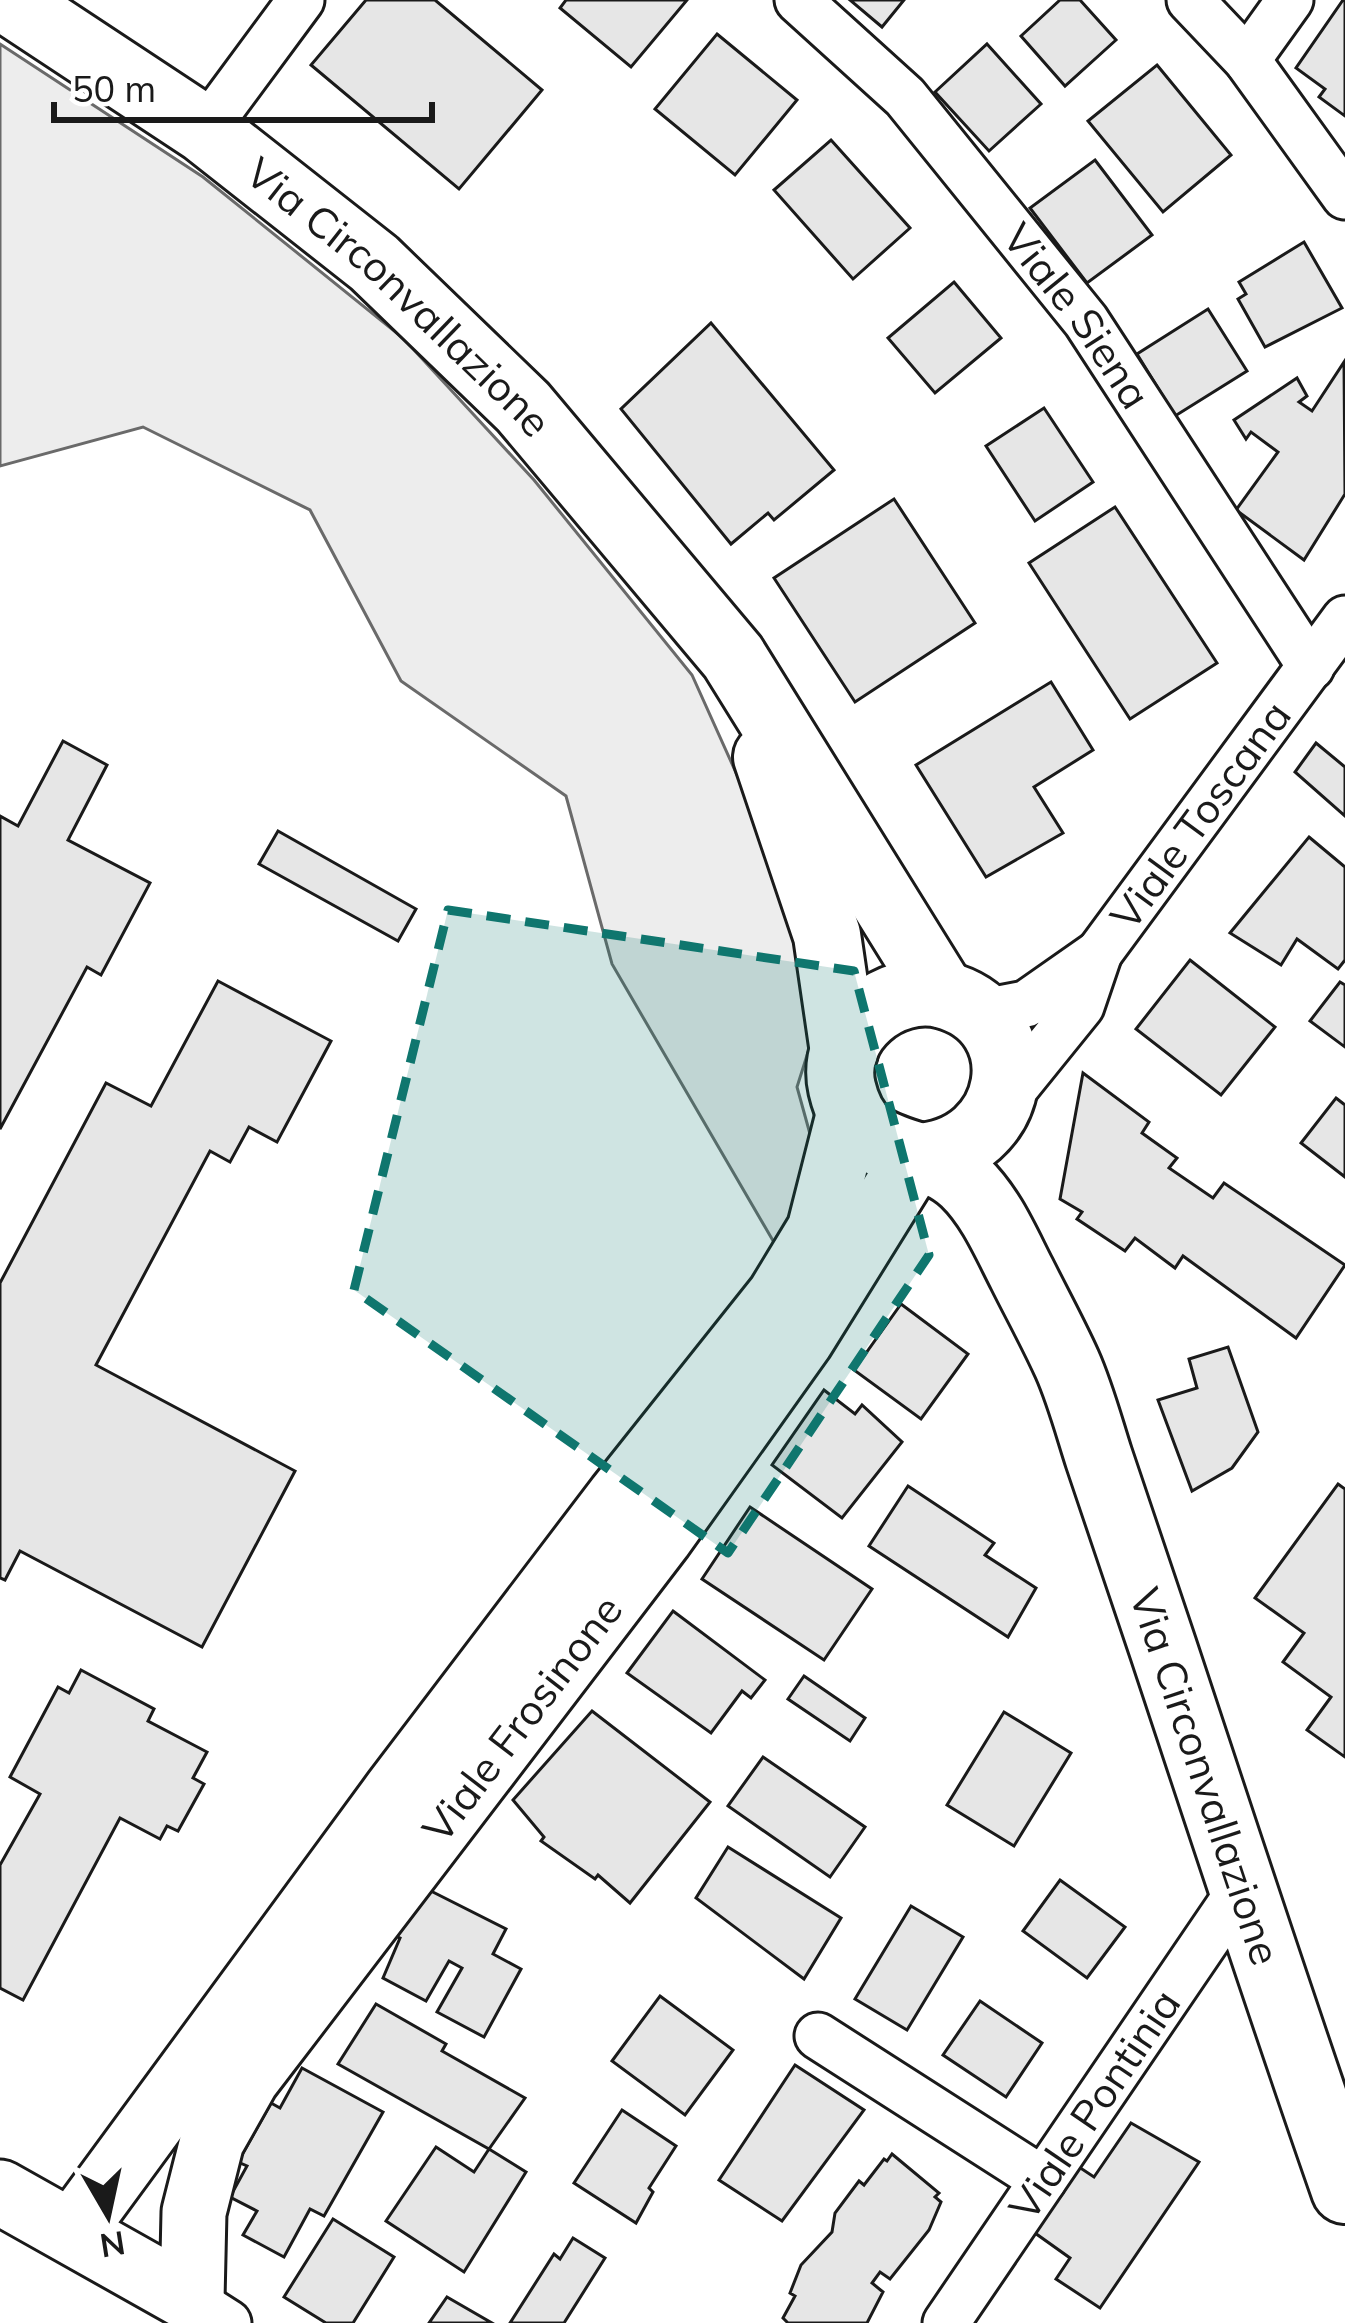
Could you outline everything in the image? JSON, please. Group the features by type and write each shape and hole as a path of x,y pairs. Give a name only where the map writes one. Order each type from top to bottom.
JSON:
{"main road":[{"name":"Via Circonvallazione","path":"8,0 206,130 374,263 523,407 734,657 960,1004 1001,1047 1005,1088 999,1129 1053,1274 1069,1367"},
{"name":"Via Circonvallazione","path":"734,657 827,935 847,1082 876,1142 964,1180 995,1221 1069,1367 1345,2190"},
{"path":"847,1082 865,1016 882,1004 921,993 960,1004"},
{"path":"915,1157 955,1150 988,1126 999,1108"}],"street":[{"path":"206,130 301,0"},
{"name":"Viale Siena","path":"798,0 905,98 1086,321 1311,667"},
{"path":"1190,0 1246,60 1345,196"},
{"path":"1246,60 1290,0"},
{"name":"Viale Toscana","path":"999,1108 1081,1006 1099,953 1345,619"},
{"name":"Viale Toscana","path":"960,1004 1026,1004 1099,953"},
{"name":"Viale Frosinone","path":"74,2231 395,1792 779,1296 819,1230 847,1082"},
{"name":"Viale Frosinone","path":"210,2311 194,2212 212,2141 247,2079 674,1519 802,1340 891,1189 915,1157"},
{"name":"Viale Pontinia","path":"946,2323 1243,1886"},
{"path":"818,2036 1043,2180"},
{"path":"0,2192 210,2311"}],"highlighted area":[{"path":"448,910 854,971 929,1255 728,1553 354,1290"}],"shaded area":[{"path":"0,44 203,177 403,338 534,480 692,675 819,957 821,1011 797,1087 815,1152 779,1251 612,964 566,796 401,681 310,510 143,427 0,466"}],"building":[{"path":"366,0 435,0 542,90 459,189 311,65"},
{"path":"566,0 687,0 631,67 560,8"},
{"path":"850,0 904,0 882,27"},
{"path":"1060,0 1080,0 1116,40 1065,86 1021,36"},
{"path":"1343,0 1345,116 1319,97 1325,89 1296,68"},
{"path":"717,34 797,100 735,175 655,109"},
{"path":"987,44 1041,104 989,151 935,92"},
{"path":"1157,65 1231,155 1163,212 1088,121"},
{"path":"831,140 910,228 853,279 774,190"},
{"path":"1095,160 1152,235 1087,283 1030,208"},
{"path":"1304,242 1342,308 1265,347 1238,299 1246,294 1239,282"},
{"path":"954,282 1001,338 935,393 888,338"},
{"path":"1208,309 1247,371 1175,416 1137,354"},
{"path":"711,323 834,470 774,520 768,513 731,544 621,409"},
{"path":"1344,362 1345,494 1304,560 1236,510 1278,452 1251,432 1246,439 1234,420 1297,378 1307,396 1299,402 1312,411"},
{"path":"1044,408 1093,482 1035,521 986,446"},
{"path":"894,499 975,623 855,702 774,578"},
{"path":"1115,507 1217,663 1130,719 1029,563"},
{"path":"1051,682 1093,750 1034,787 1063,833 986,877 916,765"},
{"path":"63,741 107,765 68,840 150,883 101,975 87,967 0,1129 0,816 18,826"},
{"path":"1316,743 1345,767 1345,816 1295,772"},
{"path":"278,831 416,909 398,941 259,864"},
{"path":"1309,837 1345,867 1345,960 1338,969 1297,939 1281,965 1230,933"},
{"path":"1190,960 1275,1027 1221,1095 1136,1029"},
{"path":"218,981 331,1041 277,1142 249,1127 230,1162 210,1151 96,1365 295,1471 202,1647 20,1551 5,1580 0,1578 0,1283 106,1083 151,1106"},
{"path":"1340,982 1345,985 1345,1047 1310,1021"},
{"path":"1083,1073 1149,1122 1142,1133 1177,1158 1169,1168 1213,1198 1224,1183 1345,1265 1296,1338 1183,1256 1175,1268 1135,1238 1125,1251 1077,1219 1082,1212 1060,1199"},
{"path":"1336,1098 1345,1105 1345,1177 1301,1143"},
{"path":"901,1304 968,1354 921,1419 854,1370"},
{"path":"1228,1347 1258,1432 1232,1468 1192,1491 1158,1400 1197,1388 1189,1359"},
{"path":"824,1390 855,1414 862,1405 902,1442 842,1518 772,1465"},
{"path":"1338,1484 1345,1489 1345,1757 1307,1730 1331,1697 1283,1662 1304,1633 1255,1598"},
{"path":"908,1486 994,1543 985,1555 1036,1588 1008,1637 869,1546"},
{"path":"750,1507 872,1589 824,1660 702,1579"},
{"path":"673,1611 765,1680 751,1698 742,1691 711,1733 627,1673"},
{"path":"81,1670 154,1709 148,1721 207,1752 193,1778 204,1784 178,1831 167,1826 160,1839 120,1818 23,2000 0,1988 0,1865 40,1794 10,1777 58,1687 69,1693"},
{"path":"804,1676 865,1718 850,1741 788,1699"},
{"path":"592,1711 710,1802 630,1903 598,1875 595,1879 541,1841 544,1837 513,1800"},
{"path":"1004,1712 1071,1753 1014,1846 947,1805"},
{"path":"763,1757 865,1827 830,1877 728,1806"},
{"path":"728,1847 841,1918 804,1979 696,1898"},
{"path":"1060,1880 1125,1927 1087,1978 1023,1931"},
{"path":"417,1884 506,1929 493,1954 521,1969 484,2037 437,2012 462,1968 449,1961 426,2001 383,1978 400,1938 391,1934"},
{"path":"911,1906 963,1937 907,2030 855,1999"},
{"path":"660,1996 733,2050 685,2115 612,2061"},
{"path":"980,2001 1042,2043 1006,2097 943,2055"},
{"path":"376,2004 446,2044 442,2051 525,2098 489,2149 338,2064"},
{"path":"795,2065 864,2110 782,2221 719,2180"},
{"path":"302,2068 383,2112 324,2216 310,2209 284,2257 243,2235 257,2211 230,2197 247,2166 238,2162 271,2103 280,2108"},
{"path":"622,2110 676,2146 649,2188 653,2192 636,2223 574,2183"},
{"path":"1131,2123 1199,2162 1100,2308 1056,2279 1070,2258 1035,2233 1079,2167 1094,2177"},
{"path":"436,2147 474,2172 489,2149 526,2172 464,2272 386,2221"},
{"path":"892,2154 939,2193 935,2197 941,2202 929,2230 890,2279 880,2272 872,2283 883,2292 867,2323 788,2323 783,2318 795,2296 790,2293 801,2265 832,2232 835,2213 859,2181 864,2185"},
{"path":"333,2219 394,2257 353,2323 326,2323 284,2297"},
{"path":"573,2238 605,2258 564,2323 510,2323 554,2254 560,2259"},
{"path":"447,2297 492,2323 429,2323"}]}
